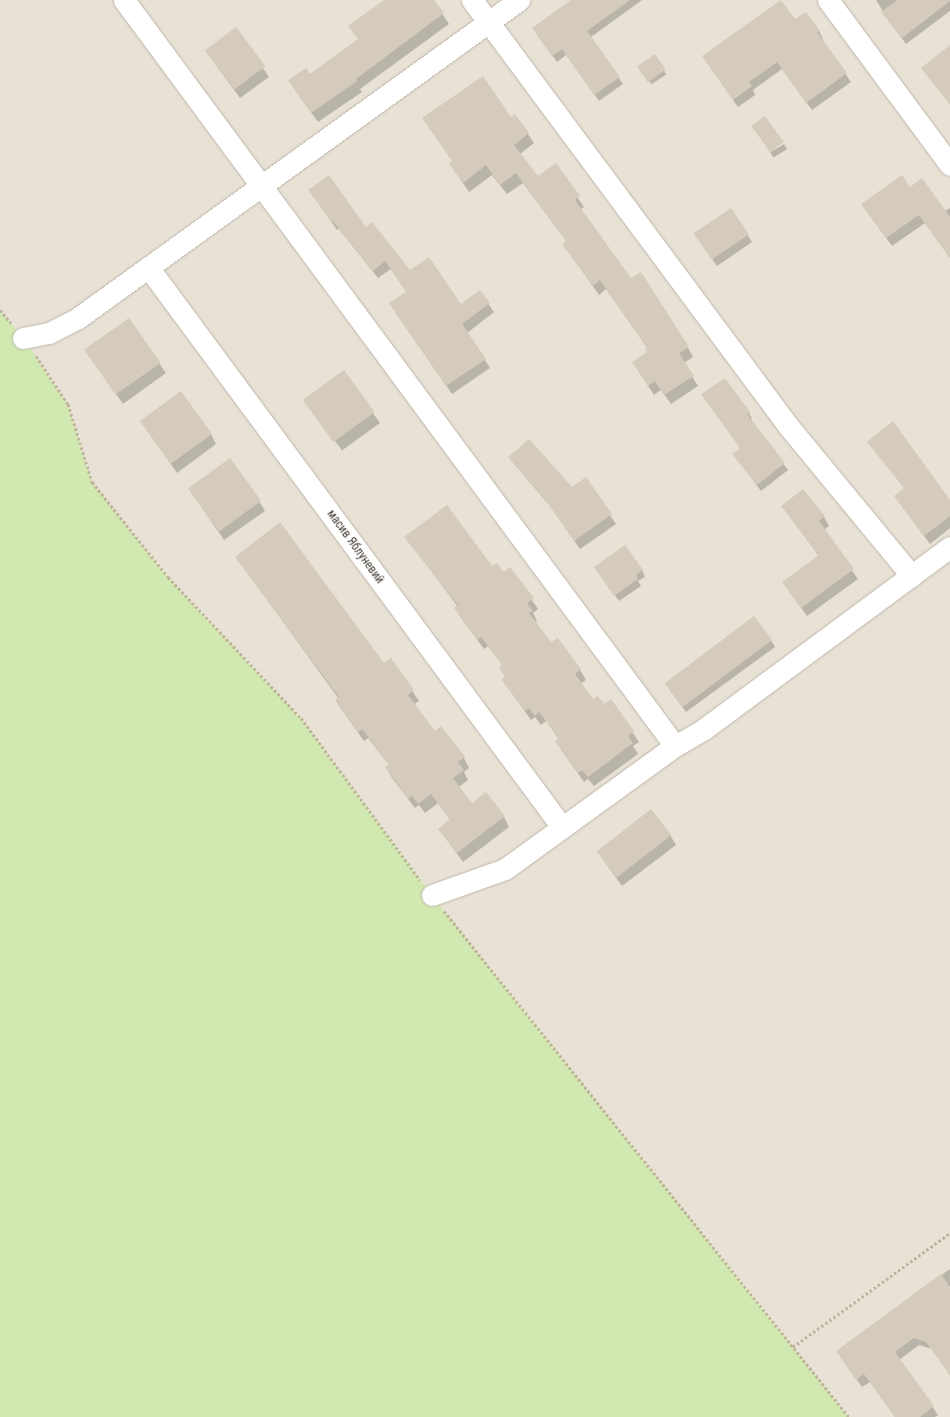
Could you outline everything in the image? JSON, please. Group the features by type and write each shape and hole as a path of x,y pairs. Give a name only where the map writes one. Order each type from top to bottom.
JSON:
{"street":[{"path":"124,0 675,746"},
{"path":"472,0 788,427 912,576"},
{"path":"23,338 49,333 78,318 519,0"},
{"path":"828,0 950,165"},
{"name":"масив Яблуневий","path":"148,267 562,828"},
{"path":"432,895 505,869 675,746 704,729 950,547"}],"path":[{"path":"0,310 23,338 68,404 92,482 168,577 301,718 432,895 849,1417"},
{"path":"793,1346 950,1232"}],"shaded area":[{"path":"0,0 950,0 950,1417 849,1417 432,895 301,718 168,577 92,482 82,452 23,338 0,310"}],"green space":[{"path":"0,310 23,338 68,404 92,482 168,577 301,718 432,895 849,1417 0,1417"}],"building":[{"path":"384,0 434,0 444,13 356,79 357,81 311,113 288,80 306,68 310,74 358,39 348,26"},
{"path":"571,0 630,0 587,31 620,77 594,95 562,49 552,56 532,28"},
{"path":"781,0 795,19 806,12 820,31 817,32 847,73 806,103 777,62 749,82 752,86 733,100 702,56"},
{"path":"897,0 950,1 902,38 881,12"},
{"path":"236,27 265,66 234,90 205,50"},
{"path":"950,45 950,105 921,68"},
{"path":"655,54 666,70 648,82 637,67"},
{"path":"483,76 511,117 515,114 529,133 514,145 538,176 556,163 580,196 575,200 631,278 641,272 689,347 679,353 694,376 664,395 655,381 648,386 632,362 647,352 645,350 647,348 600,280 593,286 562,244 566,241 516,173 500,185 486,165 463,183 449,164 452,161 422,118"},
{"path":"765,116 784,142 770,152 751,126"},
{"path":"329,175 366,227 372,222 410,270 429,257 461,304 480,290 490,303 462,324 486,359 446,386 389,303 406,292 385,261 373,271 308,190"},
{"path":"902,175 910,187 922,178 950,217 950,258 919,215 886,238 861,204"},
{"path":"731,208 749,235 712,260 694,233"},
{"path":"129,318 161,363 115,395 84,350"},
{"path":"344,370 375,412 333,442 303,400"},
{"path":"725,378 750,412 747,414 785,463 757,485 732,454 740,448 701,394"},
{"path":"181,391 212,434 171,464 140,421"},
{"path":"893,421 950,500 950,516 924,536 894,496 904,488 867,442"},
{"path":"529,439 572,487 586,477 612,514 574,541 544,498 508,457"},
{"path":"230,458 261,501 219,531 188,489"},
{"path":"803,489 825,516 819,521 854,569 801,608 782,582 819,555 781,506"},
{"path":"447,505 492,566 497,563 504,572 510,567 534,598 527,603 533,611 529,613 551,642 558,638 581,669 575,674 593,699 598,696 604,704 611,699 634,731 628,736 633,743 588,777 582,770 578,773 555,741 559,738 539,712 535,716 529,708 525,711 501,679 506,677 499,667 502,665 481,637 477,640 454,608 458,605 404,537"},
{"path":"280,522 384,663 391,658 414,690 408,695 435,731 441,726 465,757 458,762 464,770 453,778 472,803 486,792 505,816 457,853 438,829 450,819 431,794 418,804 412,796 408,799 385,767 389,765 362,729 358,732 335,700 339,697 235,557"},
{"path":"625,545 643,570 636,575 638,579 614,596 594,567"},
{"path":"754,616 772,640 683,707 665,683"},
{"path":"651,809 671,835 617,877 597,851"},
{"path":"941,1274 950,1287 950,1375 926,1342 914,1338 895,1352 934,1406 920,1417 895,1417 864,1374 856,1380 836,1351"}]}
